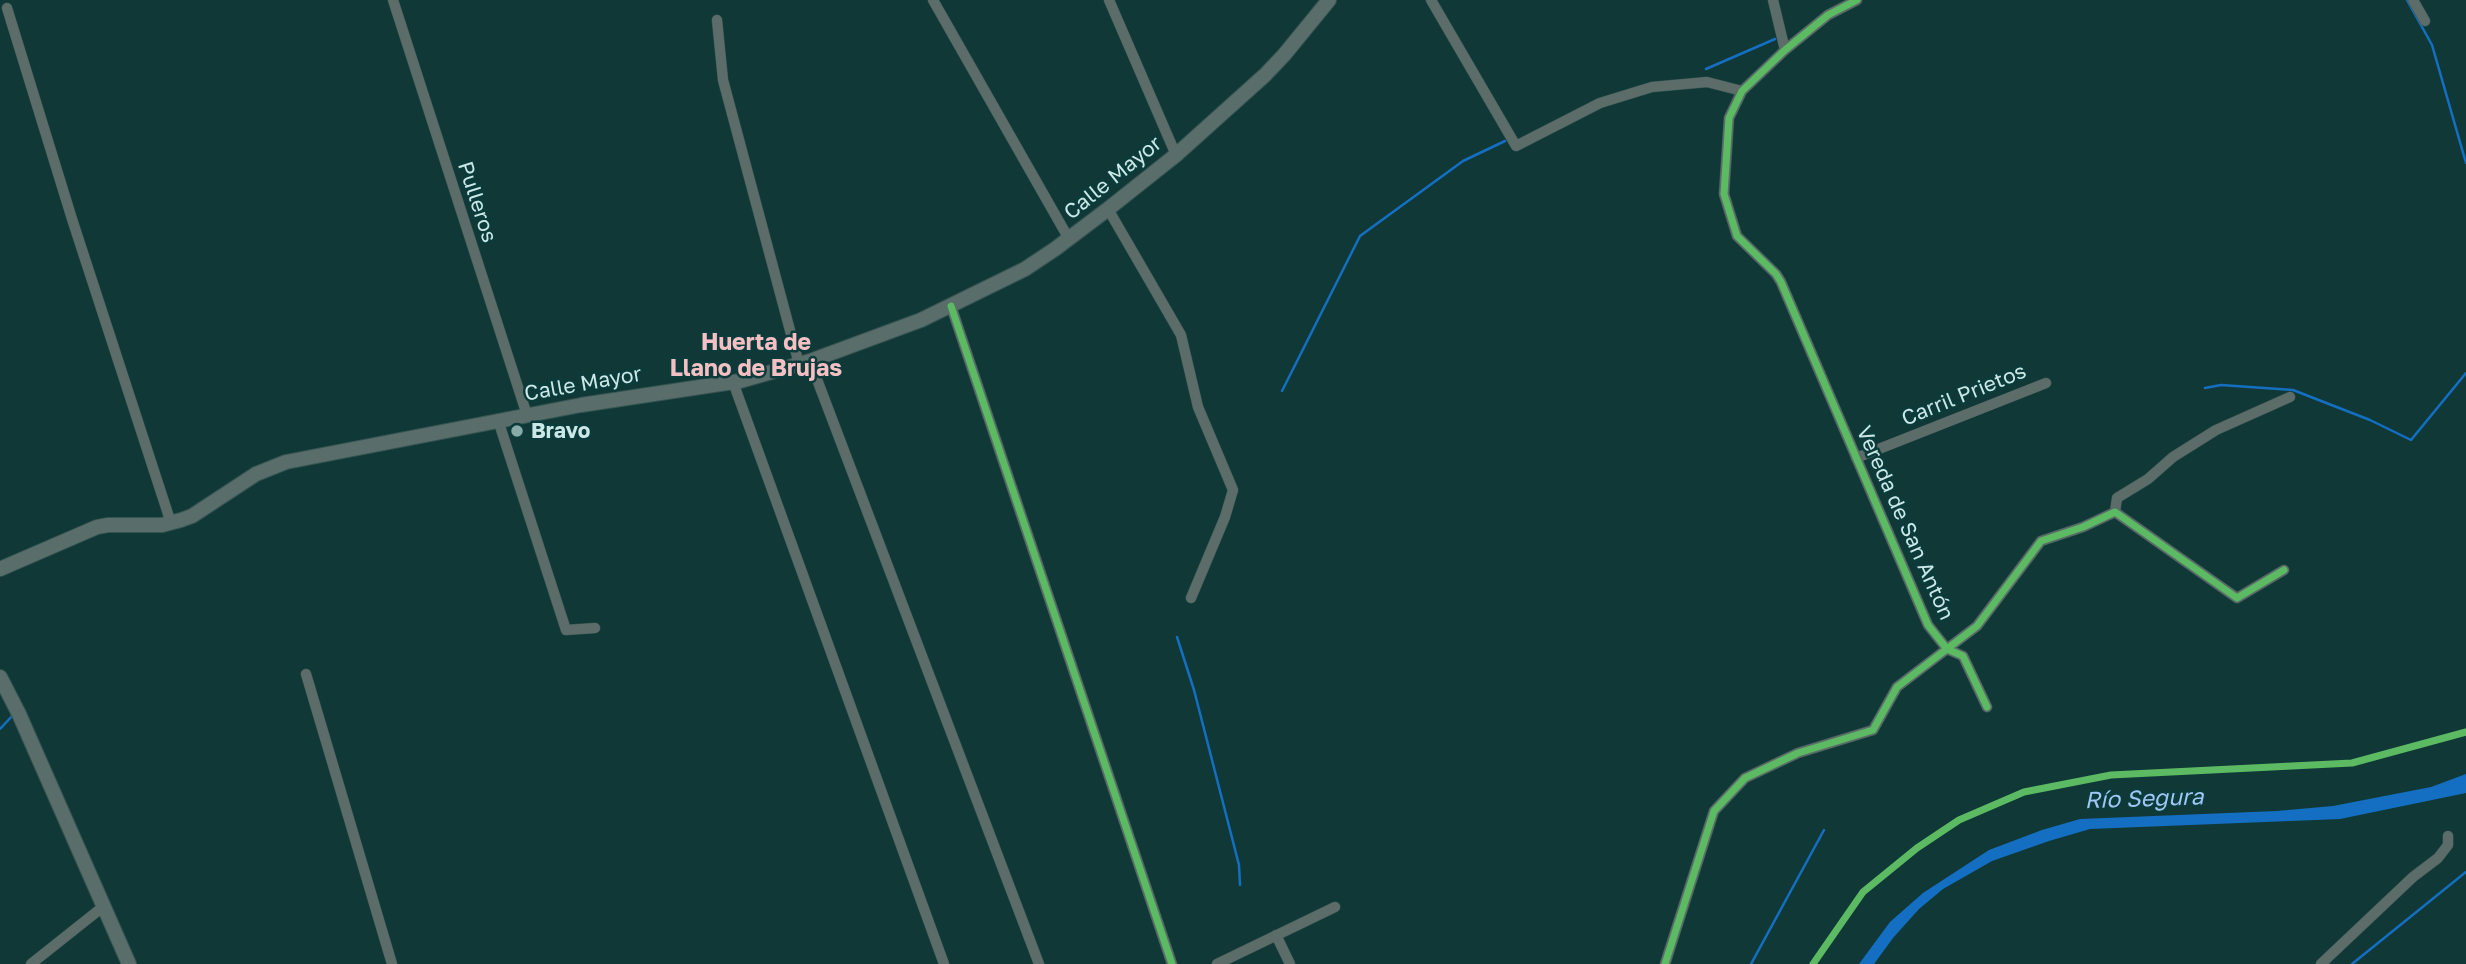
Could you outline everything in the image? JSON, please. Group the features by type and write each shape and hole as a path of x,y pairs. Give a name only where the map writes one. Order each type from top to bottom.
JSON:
{"main road":[{"name":"Calle Mayor","path":"0,569 97,527 171,523 192,516 256,474 286,462 498,420 733,382 805,363 894,331 1016,274 1069,239 1176,155 1275,65 1329,0"},
{"path":"0,677 19,714 129,964"}],"street":[{"name":"Pulleros","path":"393,0 527,415"},
{"path":"933,0 1069,239"},
{"path":"1109,0 1176,155"},
{"path":"1431,0 1516,146 1600,103 1652,87 1707,82 1742,91"},
{"path":"1773,0 1785,50"},
{"name":"Vereda de San Antón","path":"1665,964 1714,811 1745,778 1798,753 1873,730 1897,687 1947,649 1928,625 1781,282 1737,236 1724,194 1729,118 1742,91 1785,50 1828,15 1857,0"},
{"path":"2413,0 2425,21"},
{"path":"7,8 171,523"},
{"path":"717,20 723,80 805,363 1039,964"},
{"path":"1108,209 1181,335 1198,407 1233,490 1225,517 1191,598"},
{"path":"951,306 1172,964"},
{"path":"733,382 944,964"},
{"name":"Carril Prietos","path":"1857,458 2046,383"},
{"path":"2115,512 2117,498 2148,479 2173,457 2216,430 2290,397"},
{"path":"498,420 566,630 595,628"},
{"path":"2115,512 2237,598 2284,570"},
{"path":"1987,707 1963,656 1947,649 1977,626 2041,541 2083,527 2115,512"},
{"path":"306,674 392,964"},
{"path":"2321,964 2413,877 2438,858 2448,845 2448,836"},
{"path":"32,964 104,906"},
{"path":"1217,964 1335,907"},
{"path":"1276,935 1290,964"}],"water":[{"path":"2466,774 2466,793 2340,819 2090,829 2049,841 1992,861 1943,889 1919,909 1874,964 1859,964 1890,922 1923,893 1989,850 2042,830 2080,819 2277,811 2333,806 2431,787"}],"waterway":[{"path":"2407,0 2432,45 2466,163"},
{"path":"1706,69 1775,39"},
{"path":"1282,391 1360,236 1463,161 1505,141"},
{"path":"2205,388 2221,385 2293,390 2370,420 2411,440 2466,373"},
{"path":"1177,637 1194,690 1239,865 1240,885"},
{"path":"0,729 13,715"},
{"path":"1751,964 1824,830"},
{"path":"2352,964 2466,872"}],"cycle path":[{"path":"1857,0 1828,15 1785,50 1742,91 1729,118 1724,194 1737,236 1781,282 1928,625 1947,649 1963,656 1987,707"},
{"path":"951,306 1172,964"},
{"path":"1665,964 1714,811 1745,778 1798,753 1873,730 1897,687 1977,626 2041,541 2083,527 2115,512 2237,598 2284,570"},
{"path":"1813,964 1863,892 1917,848 1959,820 2024,792 2111,775 2352,763 2466,732"}],"place":[{"name":"Bravo","path":"517,431"}],"district":[{"name":"Huerta de Llano de Brujas","path":"756,356"}],"water label":[{"name":"Río Segura","path":"2144,799"}]}
